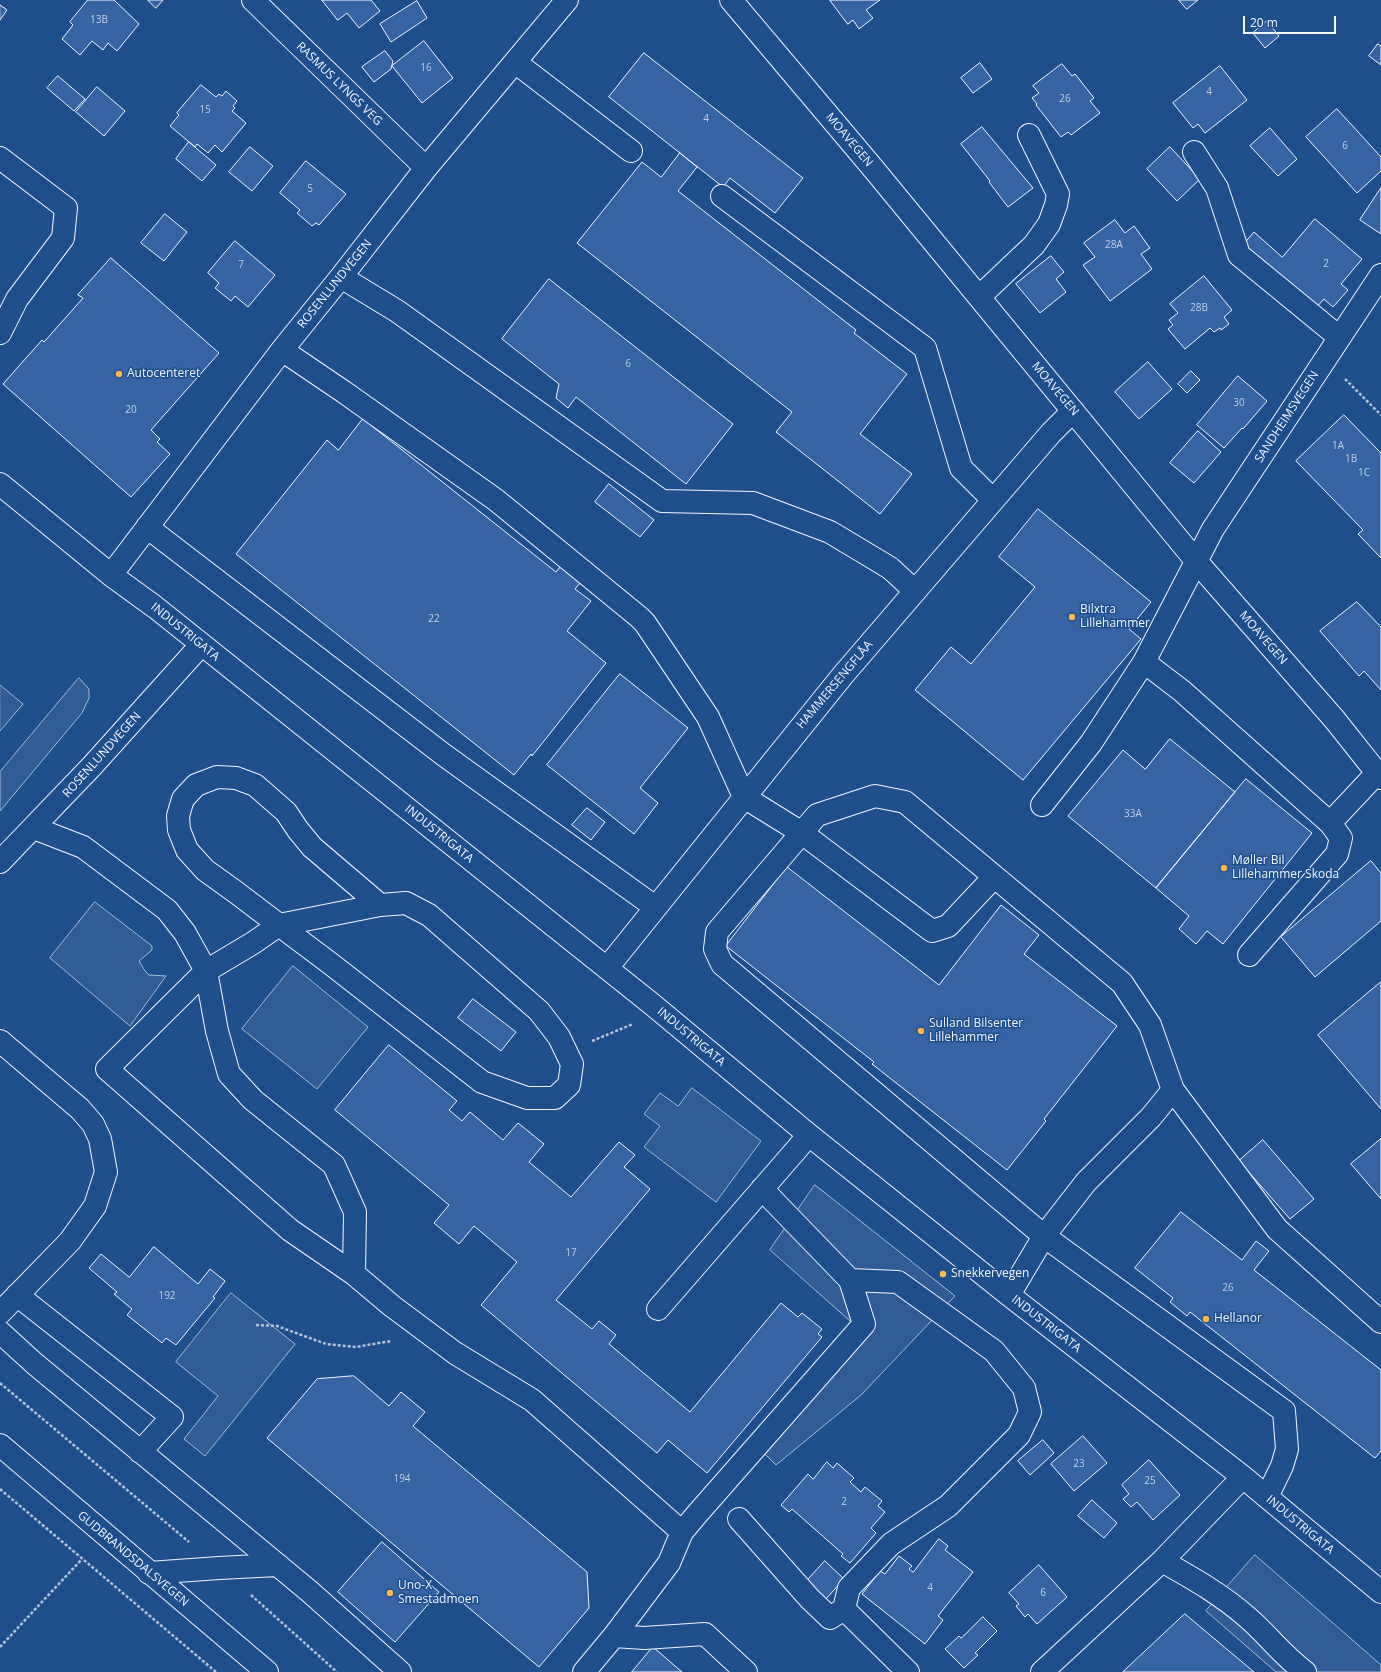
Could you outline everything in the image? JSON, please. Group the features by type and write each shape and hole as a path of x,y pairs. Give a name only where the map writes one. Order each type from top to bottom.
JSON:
{"street":[{"name":"RASMUS LYNGS VEG","path":"253,0 426,168"},
{"name":"ROSENLUNDVEGEN","path":"110,575 282,350 426,168 566,0"},
{"name":"MOAVEGEN","path":"731,0 979,297 1197,562 1335,720 1379,776"},
{"path":"515,62 631,151"},
{"path":"979,297 1034,245 1049,224 1056,205 1058,194 1029,135"},
{"path":"1194,152 1217,188 1238,255 1339,337"},
{"path":"0,158 66,208 63,238 17,300 0,333"},
{"path":"722,196 924,348 961,468 993,500"},
{"name":"SANDHEIMSVEGEN","path":"1042,805 1091,743 1144,662 1213,529 1381,274"},
{"path":"341,277 398,311 662,501 753,503 830,532 890,568 915,591"},
{"path":"282,350 357,401 496,500 645,623 708,717 744,797 802,833 932,931 948,926 994,877"},
{"name":"HAMMERSENGFLÅA","path":"608,968 655,907 842,675 1051,432 1073,411"},
{"name":"INDUSTRIGATA","path":"0,484 110,575 155,607 608,968 809,1135 1009,1295 1243,1477 1381,1592"},
{"path":"147,526 444,755 655,907"},
{"name":"ROSENLUNDVEGEN","path":"0,862 34,828 201,645"},
{"path":"1144,662 1182,691 1330,823 1341,838 1337,854 1249,955"},
{"path":"1330,823 1379,776"},
{"path":"380,905 312,846 298,830 286,812 255,785 236,778 217,777 196,785 183,799 178,816 179,830 187,850 205,870 237,892 279,925 331,964 482,1082 527,1098 555,1098 570,1085 572,1064 559,1037 540,1011 429,915 406,903 380,905 279,925 254,943 206,971 107,1069 290,1230 354,1274 392,1306 455,1353 532,1400 682,1532"},
{"path":"1267,1497 1282,1466 1286,1449 1284,1411 1044,1236 722,964 714,949 717,932 817,815 876,796 905,802 1122,983 1150,1025 1173,1090 1276,1229 1381,1322"},
{"path":"34,828 83,847 167,910 185,933 206,971 217,1031 229,1074 253,1100 334,1165 355,1212 354,1274"},
{"path":"0,1041 74,1104 93,1124 100,1139 106,1172 95,1206 70,1241 0,1313"},
{"path":"1009,1295 1044,1236 1086,1182 1151,1117 1173,1090"},
{"path":"658,1309 809,1135"},
{"path":"584,1672 614,1636 669,1563 682,1532 864,1324 850,1280 762,1189"},
{"path":"739,1519 810,1599 830,1618 844,1609 849,1588 892,1544 948,1506 1019,1435 1030,1412 1024,1388 994,1351 898,1282 850,1280"},
{"path":"17,1295 172,1417 140,1452"},
{"path":"0,1332 35,1364 278,1566 400,1672"},
{"name":"GUDBRANDSDALSVEGEN","path":"0,1445 267,1672"},
{"path":"1042,1672 1162,1561 1243,1477"},
{"path":"1162,1561 1217,1593 1248,1618 1290,1661 1305,1672"},
{"path":"150,1573 219,1568 278,1566"},
{"path":"844,1609 908,1672"},
{"path":"614,1636 644,1638 705,1634 746,1672"}],"path":[{"path":"1325,358 1381,415"},
{"path":"563,1045 591,1041 638,1022"},
{"path":"256,1325 277,1326 326,1344 356,1347 394,1341 424,1330"},
{"path":"0,1383 219,1568 338,1672"},
{"path":"0,1489 216,1672"},
{"path":"0,1647 82,1559"}],"shaded area":[{"path":"79,678 89,689 89,698 82,713 0,811 0,772"},
{"path":"0,685 23,704 0,731"},
{"path":"95,902 152,946 152,950 139,961 145,971 149,975 166,976 130,1026 50,958"},
{"path":"293,966 368,1027 317,1089 242,1029"},
{"path":"692,1088 761,1141 716,1202 644,1147 660,1126 644,1114 660,1093 678,1106"},
{"path":"815,1185 955,1296 861,1395 776,1465 763,1452 867,1336 770,1250"},
{"path":"231,1293 295,1344 205,1456 184,1439 218,1396 176,1362"},
{"path":"1255,1555 1381,1665 1381,1672 1276,1672 1206,1611"}],"building":[{"path":"88,0 114,0 139,24 117,51 108,43 103,50 92,41 80,55 62,39 73,25 70,22"},
{"path":"148,0 163,0 156,8"},
{"path":"322,0 371,0 380,11 359,28 347,13 338,20"},
{"path":"830,0 880,0 866,10 873,18 859,29 853,20 848,24"},
{"path":"1179,0 1198,0 1187,9"},
{"path":"417,1 427,18 391,42 380,24"},
{"path":"0,5 7,10 0,20"},
{"path":"1267,21 1279,36 1265,48 1253,33"},
{"path":"424,41 453,78 422,103 392,66"},
{"path":"1378,44 1381,46 1381,65 1369,56"},
{"path":"385,51 393,61 391,69 374,82 362,67"},
{"path":"644,53 803,178 775,213 730,178 723,187 609,97"},
{"path":"980,63 992,79 973,93 961,78"},
{"path":"1062,64 1072,76 1075,74 1094,98 1090,101 1100,113 1071,135 1068,132 1061,137 1032,98 1039,93 1033,86"},
{"path":"1220,66 1247,100 1205,133 1198,124 1193,128 1173,103"},
{"path":"58,76 85,99 74,111 47,88"},
{"path":"201,85 216,97 219,94 222,96 226,91 237,101 233,106 235,108 232,111 246,123 222,152 215,145 208,153 197,144 195,147 170,126 179,115 177,113"},
{"path":"97,87 125,111 104,136 76,112"},
{"path":"1337,109 1381,157 1381,171 1357,193 1306,137"},
{"path":"982,127 1033,188 1008,207 961,144"},
{"path":"1270,128 1297,159 1278,176 1250,146"},
{"path":"189,142 216,165 202,181 176,159"},
{"path":"250,147 273,166 252,191 229,172"},
{"path":"1170,147 1200,179 1177,201 1147,169"},
{"path":"680,153 697,167 678,191 856,330 854,333 907,374 860,434 912,474 880,514 776,432 792,412 577,243 642,162 661,177"},
{"path":"306,161 346,194 319,225 316,223 312,226 297,213 300,210 280,193"},
{"path":"1381,188 1381,234 1360,220"},
{"path":"165,214 187,232 164,261 141,243"},
{"path":"1315,219 1362,259 1341,284 1348,290 1333,307 1324,299 1314,310 1241,247 1254,232 1282,257"},
{"path":"1115,220 1125,233 1134,226 1150,248 1141,254 1152,269 1110,301 1083,265 1095,257 1084,243"},
{"path":"235,241 275,275 248,307 235,296 231,301 215,288 219,283 208,273"},
{"path":"1051,256 1064,272 1056,279 1066,292 1040,313 1016,284"},
{"path":"111,258 219,353 151,430 160,439 157,442 170,454 131,497 3,384 42,340 44,342 83,298 78,295"},
{"path":"1204,276 1232,310 1224,317 1229,324 1221,330 1220,328 1214,332 1210,328 1185,349 1168,329 1173,325 1169,320 1178,313 1170,304"},
{"path":"549,279 733,424 686,484 576,397 568,408 556,398 559,384 502,339"},
{"path":"1148,362 1172,389 1139,419 1115,392"},
{"path":"1191,371 1200,380 1187,393 1178,384"},
{"path":"1238,376 1267,401 1224,448 1197,425"},
{"path":"1344,415 1381,453 1381,558 1358,534 1363,530 1296,461"},
{"path":"363,419 556,572 564,562 584,578 575,589 591,601 567,631 606,663 532,756 531,754 514,775 236,554 327,440 338,450"},
{"path":"1198,431 1221,452 1194,483 1170,463"},
{"path":"609,484 654,520 640,537 595,502"},
{"path":"1038,509 1151,602 1129,629 1141,639 1023,780 915,690 951,647 971,664 1035,587 999,557"},
{"path":"1357,602 1381,627 1381,690 1364,671 1359,676 1320,631"},
{"path":"620,674 688,728 640,788 658,803 634,834 547,765"},
{"path":"1170,739 1235,792 1156,888 1068,816 1123,750 1145,769"},
{"path":"1246,779 1312,833 1223,944 1207,931 1196,944 1179,929 1189,916 1156,888"},
{"path":"587,808 605,822 591,840 572,825"},
{"path":"1371,861 1381,873 1381,921 1315,977 1281,937"},
{"path":"787,867 939,985 1001,905 1039,935 1024,954 1117,1026 1044,1119 1046,1121 1007,1170 872,1064 874,1062 726,946"},
{"path":"1381,982 1381,1109 1318,1035"},
{"path":"473,999 516,1032 501,1051 458,1018"},
{"path":"389,1045 457,1101 449,1110 462,1121 470,1112 503,1140 518,1123 544,1144 529,1162 571,1197 619,1142 635,1155 624,1167 650,1189 556,1300 592,1329 599,1321 616,1335 609,1344 690,1412 781,1303 798,1317 802,1313 822,1329 818,1334 822,1337 707,1473 668,1440 657,1453 481,1305 517,1262 474,1226 459,1244 434,1223 449,1205 335,1110"},
{"path":"1381,1139 1381,1199 1351,1164"},
{"path":"1263,1140 1314,1199 1290,1219 1239,1161"},
{"path":"1181,1212 1242,1260 1256,1241 1269,1251 1254,1270 1381,1370 1381,1451 1375,1458 1190,1312 1187,1316 1170,1302 1173,1298 1135,1268"},
{"path":"154,1247 198,1284 210,1269 225,1281 213,1297 215,1298 176,1345 166,1338 162,1343 127,1315 132,1309 114,1294 117,1292 89,1268 101,1254 129,1277"},
{"path":"354,1376 389,1406 401,1392 425,1412 413,1426 587,1572 589,1608 539,1667 267,1438 317,1379"},
{"path":"1083,1436 1107,1463 1074,1491 1051,1464"},
{"path":"1043,1440 1054,1453 1030,1475 1018,1461"},
{"path":"1149,1460 1180,1495 1153,1520 1137,1502 1131,1507 1123,1499 1129,1494 1122,1485"},
{"path":"827,1462 833,1468 837,1463 854,1478 850,1482 861,1492 865,1487 882,1501 878,1506 885,1512 871,1528 876,1533 850,1563 841,1556 843,1554 792,1509 789,1512 781,1505 808,1474 813,1479"},
{"path":"1092,1500 1117,1523 1104,1538 1078,1516"},
{"path":"939,1539 948,1546 945,1550 973,1572 938,1616 943,1620 925,1644 862,1594 880,1571 885,1574 899,1556 912,1566 909,1569 913,1572"},
{"path":"382,1542 439,1592 395,1642 338,1592"},
{"path":"825,1561 844,1579 825,1600 805,1583"},
{"path":"1039,1565 1067,1597 1037,1624 1028,1614 1025,1617 1016,1606 1019,1604 1009,1593"},
{"path":"1185,1614 1254,1672 1123,1672"},
{"path":"983,1617 997,1631 975,1653 978,1655 964,1668 945,1649 959,1636 961,1638"},
{"path":"653,1647 682,1672 632,1672"}],"place":[{"name":"Autocenteret","path":"119,374"},
{"name":"Bilxtra Lillehammer","path":"1072,617"},
{"name":"Møller Bil Lillehammer Skoda","path":"1224,868"},
{"name":"Sulland Bilsenter Lillehammer","path":"921,1031"},
{"name":"Snekkervegen","path":"943,1274"},
{"name":"Hellanor","path":"1206,1319"},
{"name":"Uno-X Smestadmoen","path":"390,1593"}]}
